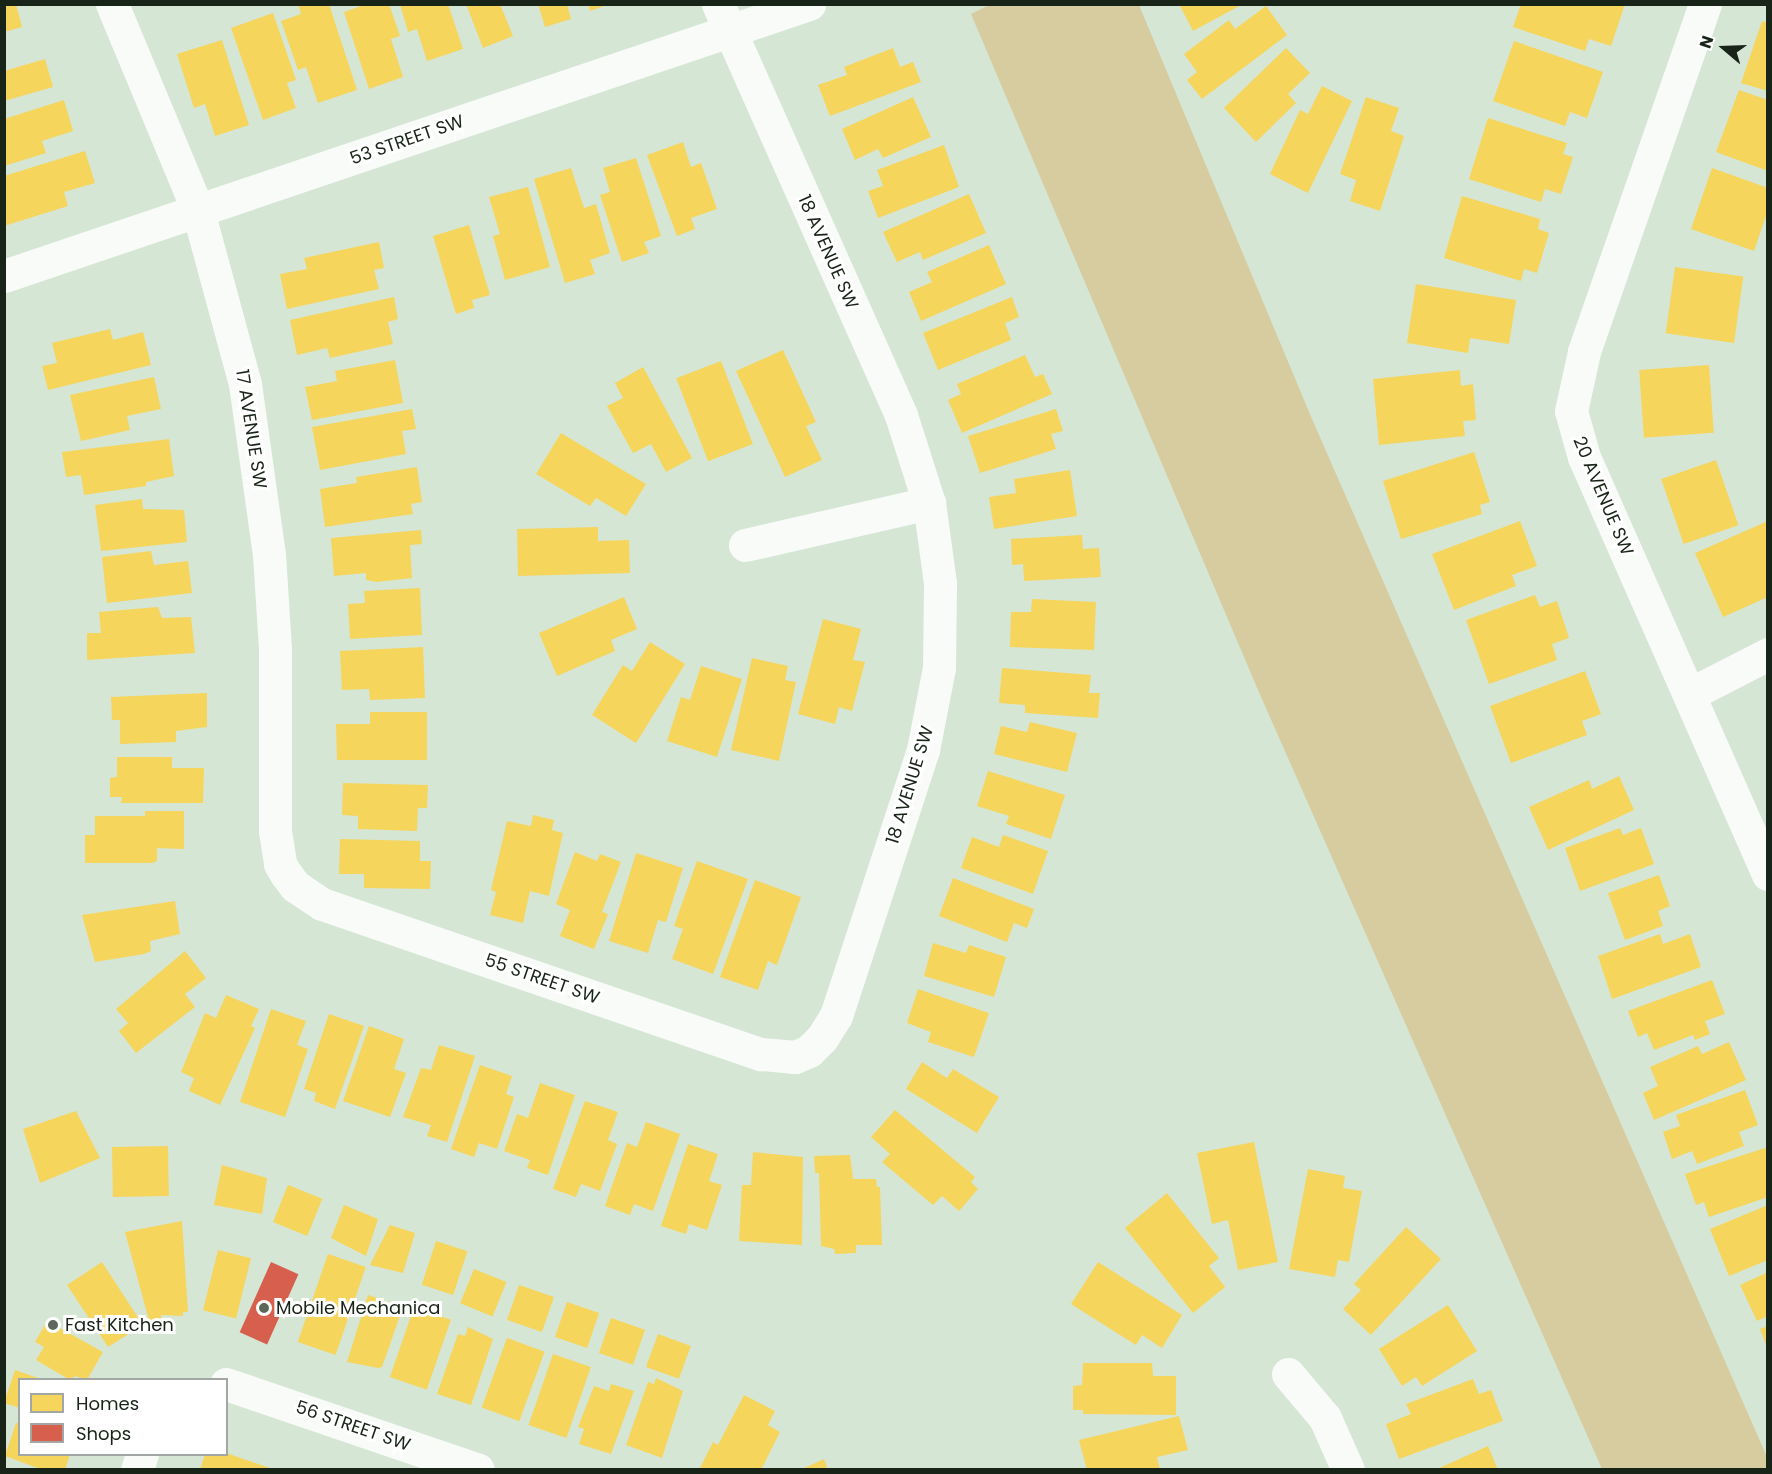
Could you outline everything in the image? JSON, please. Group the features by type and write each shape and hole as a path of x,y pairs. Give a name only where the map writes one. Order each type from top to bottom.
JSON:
{"street":[{"name":"17 AVENUE SW","path":"112,4 198,211 225,301 258,465 275,649 275,831 280,864 286,874"},
{"name":"53 STREET SW","path":"4,276 198,211 724,18 809,4"},
{"name":"20 AVENUE SW","path":"1704,4 1584,352 1571,411 1584,458 1690,693 1767,874"},
{"name":"18 AVENUE SW","path":"724,18 901,415 929,504 936,539 941,622 932,713 923,750 836,1016 809,1051"},
{"path":"744,545 929,504"},
{"path":"1690,693 1767,654"},
{"name":"55 STREET SW","path":"286,874 302,891 322,904 761,1054 795,1057 809,1051"},
{"path":"1288,1374 1325,1418 1348,1470"},
{"name":"56 STREET SW","path":"228,1385 478,1470"}],"shaded area":[{"path":"991,4 1139,5 1312,419 1767,1457 1767,1469 1602,1469 1258,690 971,14"}],"building: Homes":[{"path":"4,4 16,4 22,27 4,32"},
{"path":"298,4 329,4 357,90 318,103 306,67 298,70 281,21 301,14"},
{"path":"367,4 389,4 400,36 391,39 403,77 369,89 344,12"},
{"path":"400,4 448,4 463,49 427,61 417,29 408,32"},
{"path":"466,4 500,4 513,36 483,48"},
{"path":"538,4 567,4 571,19 545,27"},
{"path":"588,4 607,4 607,5 590,11"},
{"path":"1179,4 1243,4 1193,31"},
{"path":"1521,4 1625,4 1611,46 1589,39 1585,51 1513,27"},
{"path":"1266,6 1287,35 1202,99 1187,80 1197,72 1184,54 1229,20 1235,29"},
{"path":"273,13 296,80 287,83 296,108 263,120 231,28"},
{"path":"1762,21 1768,23 1768,91 1741,83"},
{"path":"222,40 249,125 215,136 205,104 194,108 177,54"},
{"path":"1514,41 1603,72 1587,118 1570,112 1565,126 1493,101"},
{"path":"893,48 900,67 913,62 921,82 830,116 818,85 847,75 844,67"},
{"path":"1286,48 1310,73 1288,94 1296,103 1256,142 1224,108"},
{"path":"45,59 53,87 4,101 4,71"},
{"path":"1322,86 1352,101 1308,193 1270,174 1300,110 1308,114"},
{"path":"1739,90 1768,100 1768,171 1716,152"},
{"path":"913,97 931,137 883,158 878,149 855,160 842,129"},
{"path":"1366,97 1399,108 1391,131 1404,136 1380,211 1350,201 1356,180 1340,174"},
{"path":"64,100 73,131 42,141 46,153 4,166 4,119"},
{"path":"1488,118 1567,143 1563,154 1573,157 1561,194 1545,189 1541,202 1469,179"},
{"path":"683,142 691,167 701,163 717,209 691,218 695,229 677,236 647,155"},
{"path":"944,145 959,187 878,218 868,191 883,186 877,170"},
{"path":"85,151 95,183 64,192 68,206 4,226 4,176"},
{"path":"636,158 661,236 644,242 649,253 622,262 600,195 610,192 603,168"},
{"path":"571,168 584,208 596,204 610,253 590,260 595,274 565,283 534,179"},
{"path":"1712,168 1768,188 1768,210 1754,251 1691,229"},
{"path":"528,187 550,267 505,280 493,236 500,234 489,197"},
{"path":"969,194 986,233 923,260 920,252 897,262 883,232"},
{"path":"1462,196 1540,219 1538,229 1549,233 1537,273 1524,269 1521,281 1444,258"},
{"path":"469,225 490,295 472,300 474,308 456,314 433,236"},
{"path":"379,242 384,268 374,270 379,289 287,309 280,274 307,269 304,258"},
{"path":"989,245 1006,284 921,321 909,292 932,282 927,272"},
{"path":"1675,267 1743,277 1734,343 1666,333"},
{"path":"1416,284 1516,300 1509,344 1470,338 1468,353 1407,343"},
{"path":"394,297 398,319 388,322 393,344 330,358 327,348 297,355 290,320"},
{"path":"1012,297 1019,317 1005,323 1011,340 938,370 923,333"},
{"path":"110,329 113,340 143,332 151,365 48,390 42,366 57,363 52,343"},
{"path":"783,350 816,422 806,426 822,460 785,477 736,371"},
{"path":"1025,355 1035,377 1043,374 1052,394 962,433 948,400 961,394 957,384"},
{"path":"395,360 403,403 312,420 305,387 337,381 335,371"},
{"path":"721,361 753,444 708,461 676,378"},
{"path":"1709,365 1714,433 1644,438 1639,370"},
{"path":"643,367 692,458 666,472 651,444 633,453 607,406 623,398 615,383"},
{"path":"1460,370 1461,386 1473,384 1476,420 1463,421 1465,436 1379,445 1373,379"},
{"path":"154,377 161,409 127,416 130,430 81,441 70,395"},
{"path":"412,409 416,429 402,431 406,454 320,470 312,427"},
{"path":"1056,409 1063,431 1051,434 1056,449 980,473 968,436"},
{"path":"561,433 646,484 626,516 596,498 590,506 536,474"},
{"path":"169,439 174,476 146,482 146,486 84,495 81,475 66,477 62,452"},
{"path":"1474,452 1490,502 1480,505 1482,514 1401,539 1383,481"},
{"path":"1716,460 1738,525 1684,544 1661,479"},
{"path":"417,467 422,502 411,504 413,514 325,527 320,489 357,483 356,477"},
{"path":"1070,470 1077,516 994,529 989,497 1016,493 1014,479"},
{"path":"142,499 143,509 184,510 187,542 101,551 95,505"},
{"path":"1520,521 1537,566 1512,575 1516,586 1454,610 1432,554"},
{"path":"1768,521 1768,597 1723,617 1695,553"},
{"path":"598,527 598,541 629,540 630,573 518,576 517,529"},
{"path":"421,530 422,544 410,545 412,578 377,582 366,580 366,573 334,576 331,538"},
{"path":"1082,535 1083,549 1099,548 1101,577 1024,581 1023,564 1012,565 1011,539"},
{"path":"151,551 154,565 188,561 192,593 107,603 102,557"},
{"path":"420,588 422,635 350,639 348,604 365,603 364,591"},
{"path":"1535,595 1540,607 1557,601 1569,638 1552,644 1557,660 1489,684 1466,620"},
{"path":"624,597 637,629 611,640 615,651 557,676 539,633"},
{"path":"1032,599 1096,602 1094,650 1010,647 1011,612 1031,612"},
{"path":"158,607 162,618 191,617 195,653 87,660 87,633 101,633 99,612"},
{"path":"823,619 861,629 853,660 865,662 852,711 839,707 835,724 798,714"},
{"path":"650,642 685,664 636,743 592,715 623,665 632,671"},
{"path":"423,647 425,698 370,700 369,689 342,690 340,651"},
{"path":"752,658 788,666 785,680 796,682 779,761 731,750"},
{"path":"701,666 742,679 717,757 667,741 681,697 690,700"},
{"path":"1002,668 1091,675 1089,693 1100,693 1098,718 1025,713 1025,705 999,703"},
{"path":"1585,671 1601,714 1582,721 1587,735 1511,763 1490,706"},
{"path":"207,693 207,727 176,731 176,742 120,744 120,720 112,720 111,697"},
{"path":"370,712 427,712 427,760 337,760 336,724 370,724"},
{"path":"1030,722 1077,733 1067,772 994,754 1001,726 1027,732"},
{"path":"117,757 172,757 172,768 204,768 203,803 121,803 122,797 110,797 110,778 117,777"},
{"path":"988,771 1065,795 1051,839 1006,824 1009,816 977,806"},
{"path":"1619,776 1634,810 1548,850 1529,807 1589,780 1592,789"},
{"path":"343,783 428,785 427,808 418,808 417,831 358,829 358,816 342,815"},
{"path":"145,811 184,811 184,849 157,848 157,861 152,863 85,863 85,835 95,835 95,816 145,816"},
{"path":"533,815 554,820 552,830 563,833 549,896 530,891 523,923 490,915 496,892 491,890 507,821 531,826"},
{"path":"1620,828 1623,835 1641,828 1654,864 1580,891 1565,848"},
{"path":"1003,835 1048,851 1033,894 961,868 972,837 999,847"},
{"path":"340,839 420,841 420,861 431,861 430,889 364,888 364,874 339,874"},
{"path":"575,852 597,861 600,854 621,862 602,912 608,914 594,949 560,936 570,910 556,904"},
{"path":"636,853 683,868 666,922 658,920 648,953 609,941"},
{"path":"697,861 748,879 713,974 672,959 683,929 674,926"},
{"path":"1659,875 1670,906 1658,911 1663,926 1625,940 1608,893"},
{"path":"953,878 1034,909 1027,928 1014,923 1007,942 939,916"},
{"path":"755,880 801,897 777,965 768,961 758,990 720,977"},
{"path":"175,901 180,934 150,941 151,951 144,954 95,962 82,915"},
{"path":"1660,934 1663,944 1690,934 1701,967 1612,999 1598,956"},
{"path":"933,943 966,953 969,945 1006,957 994,997 924,976"},
{"path":"185,951 206,978 185,994 195,1007 136,1053 119,1031 128,1023 116,1009"},
{"path":"1712,980 1725,1014 1705,1021 1710,1034 1695,1040 1693,1035 1654,1050 1647,1033 1638,1037 1628,1011"},
{"path":"918,989 989,1013 974,1057 928,1042 931,1032 907,1023"},
{"path":"226,995 259,1009 251,1026 255,1028 220,1105 189,1091 194,1078 181,1072 205,1013 216,1018"},
{"path":"271,1009 306,1021 297,1045 308,1049 285,1117 240,1102"},
{"path":"329,1014 364,1026 335,1109 314,1101 316,1093 304,1089"},
{"path":"369,1026 404,1039 394,1069 406,1073 390,1117 343,1101"},
{"path":"1729,1042 1746,1080 1654,1120 1643,1093 1658,1086 1650,1067 1698,1046 1702,1054"},
{"path":"439,1045 475,1056 447,1142 427,1136 431,1125 403,1117 421,1068 431,1070"},
{"path":"922,1062 947,1078 953,1069 999,1097 977,1133 906,1089"},
{"path":"480,1065 512,1076 506,1094 514,1097 497,1149 479,1143 474,1157 451,1149"},
{"path":"540,1083 575,1095 548,1175 527,1168 530,1160 504,1151 517,1114 528,1118"},
{"path":"1745,1090 1758,1125 1739,1132 1744,1146 1697,1164 1692,1151 1672,1159 1663,1132 1680,1126 1676,1115"},
{"path":"585,1101 618,1112 608,1140 617,1144 600,1191 581,1184 576,1197 553,1189"},
{"path":"895,1110 975,1177 971,1182 978,1189 959,1211 942,1196 933,1205 882,1162 890,1154 871,1137"},
{"path":"76,1111 100,1158 40,1183 23,1129"},
{"path":"646,1122 680,1134 653,1211 634,1204 630,1215 605,1206 627,1143 637,1147"},
{"path":"1254,1142 1278,1262 1238,1270 1228,1220 1212,1224 1197,1153"},
{"path":"688,1144 718,1154 709,1181 722,1185 707,1230 689,1224 686,1234 661,1226"},
{"path":"168,1146 169,1196 113,1197 112,1147"},
{"path":"1768,1147 1768,1197 1709,1217 1704,1202 1696,1205 1685,1174"},
{"path":"753,1152 803,1157 802,1245 739,1241 742,1185 751,1185"},
{"path":"850,1155 853,1179 876,1179 877,1187 880,1187 882,1245 856,1245 856,1253 835,1254 834,1249 821,1246 819,1173 815,1173 814,1156"},
{"path":"222,1165 267,1178 262,1214 214,1205"},
{"path":"1308,1169 1345,1176 1343,1188 1362,1191 1349,1262 1338,1260 1335,1277 1289,1269"},
{"path":"288,1185 322,1199 307,1236 273,1222"},
{"path":"1167,1193 1219,1258 1209,1266 1225,1287 1193,1313 1125,1228"},
{"path":"344,1205 378,1219 366,1256 331,1238"},
{"path":"1768,1205 1768,1260 1729,1276 1710,1229"},
{"path":"182,1221 188,1312 183,1312 183,1316 161,1315 162,1323 150,1324 125,1232"},
{"path":"390,1225 415,1233 403,1273 370,1265"},
{"path":"1406,1227 1441,1259 1371,1335 1343,1309 1361,1290 1354,1284"},
{"path":"436,1241 467,1251 453,1295 422,1285"},
{"path":"218,1250 251,1258 236,1318 203,1310"},
{"path":"328,1254 366,1267 336,1355 298,1342"},
{"path":"102,1262 139,1319 134,1322 138,1328 108,1347 67,1285"},
{"path":"1098,1262 1182,1315 1162,1348 1142,1335 1136,1345 1071,1304"},
{"path":"474,1269 506,1282 493,1316 460,1303"},
{"path":"1768,1272 1768,1316 1757,1321 1740,1285"},
{"path":"519,1285 554,1297 542,1332 507,1320"},
{"path":"368,1295 403,1307 382,1367 378,1368 347,1362"},
{"path":"567,1302 599,1313 587,1348 555,1337"},
{"path":"1448,1305 1477,1351 1422,1386 1416,1377 1402,1386 1379,1349"},
{"path":"414,1307 451,1320 427,1390 390,1377"},
{"path":"611,1318 645,1330 633,1365 599,1353"},
{"path":"47,1321 103,1352 88,1378 75,1376 67,1378 36,1360 44,1347 35,1342"},
{"path":"1768,1326 1768,1347 1767,1347 1760,1329"},
{"path":"468,1327 493,1339 471,1405 437,1394 458,1334 465,1336"},
{"path":"658,1334 691,1346 679,1379 646,1367"},
{"path":"507,1338 545,1352 519,1421 482,1408"},
{"path":"553,1354 591,1367 566,1438 529,1425"},
{"path":"1083,1363 1152,1363 1153,1376 1176,1376 1176,1415 1083,1414 1083,1410 1073,1410 1073,1386 1082,1385"},
{"path":"15,1370 38,1378 18,1378 18,1407 4,1403"},
{"path":"656,1378 683,1391 662,1458 626,1445 648,1382 654,1384"},
{"path":"1473,1379 1479,1394 1491,1390 1503,1421 1399,1459 1386,1424 1411,1414 1406,1404"},
{"path":"611,1384 634,1391 611,1454 579,1444 584,1429 578,1427 594,1386 609,1391"},
{"path":"744,1395 775,1411 768,1425 780,1432 761,1470 699,1470 713,1442 718,1445"},
{"path":"1179,1416 1188,1450 1157,1457 1160,1470 1087,1470 1079,1440"},
{"path":"16,1423 18,1424 18,1456 69,1456 65,1470 43,1470 5,1456"},
{"path":"1488,1446 1498,1470 1435,1470"},
{"path":"228,1454 273,1469 273,1470 200,1470 204,1456 228,1456"},
{"path":"824,1459 828,1470 800,1470"}],"building: Shops":[{"path":"271,1262 298,1274 267,1345 240,1332"}],"place":[{"name":"Mobile Mechanica","path":"264,1308"},
{"name":"Fast Kitchen","path":"53,1325"}]}
